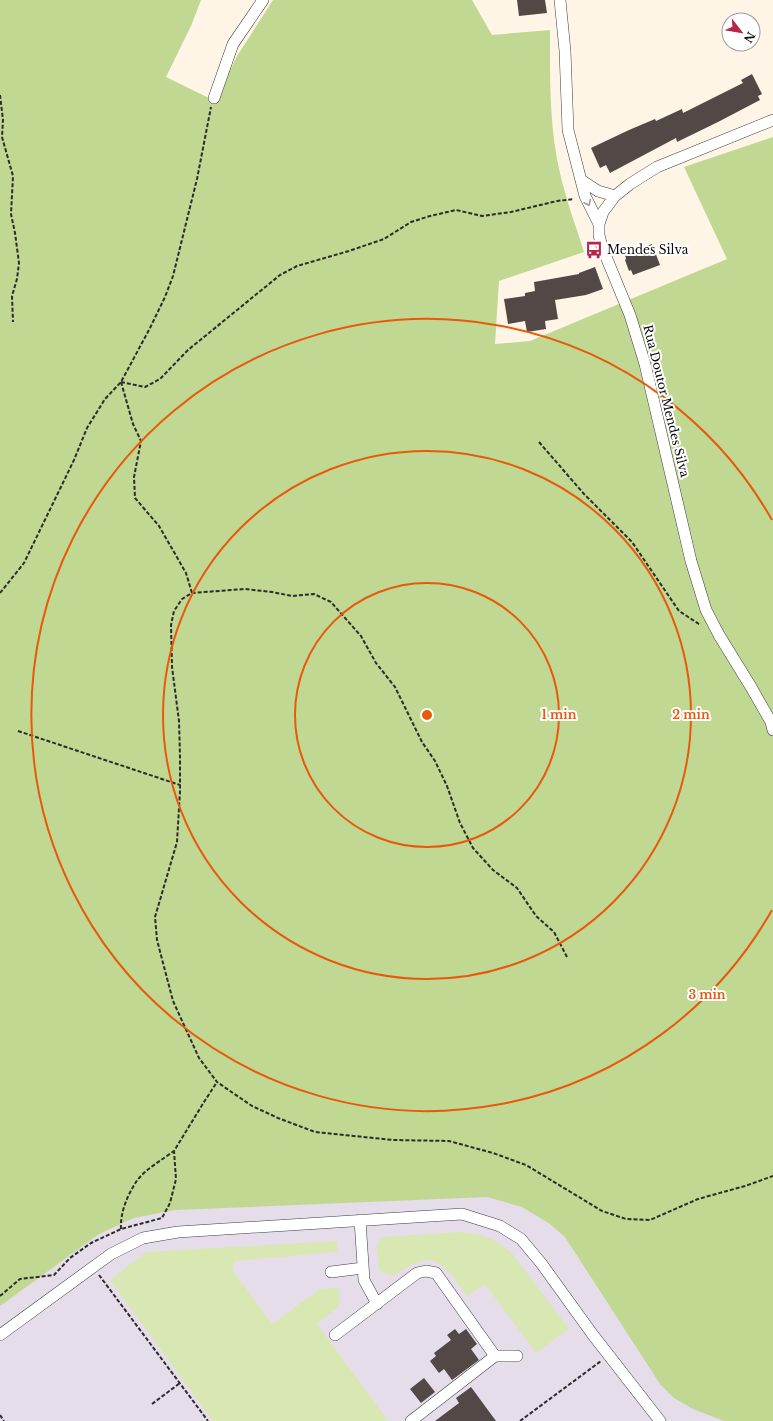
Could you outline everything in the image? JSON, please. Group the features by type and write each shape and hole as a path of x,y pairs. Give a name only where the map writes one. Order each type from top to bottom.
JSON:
{"street":[{"path":"214,98 233,44 263,0"},
{"path":"560,0 565,51 568,130 585,196 599,224"},
{"name":"Rua Doutor Mendes Silva","path":"773,120 657,167 630,184 615,196 602,212 599,224 599,235 602,247 630,315 645,364 692,561 706,610 757,698 773,730"},
{"path":"581,180 598,191 615,196"},
{"path":"0,1335 111,1254 150,1236 178,1232 462,1214 500,1226 521,1239 541,1263 608,1355 660,1421"},
{"path":"360,1220 364,1280 377,1304"},
{"path":"331,1272 363,1268"},
{"path":"335,1335 417,1274 426,1271 436,1273 495,1356"},
{"path":"411,1421 495,1356 516,1356"}],"path":[{"path":"0,94 3,120 2,137 13,176 11,214 19,263 17,279 12,296 13,322"},
{"path":"0,593 24,563 88,428 105,399 121,382 165,297 173,276 207,133 209,112 214,98"},
{"path":"121,382 145,387 160,379 188,350 280,275 297,266 366,246 389,236 411,222 456,210 482,216 511,212 585,196"},
{"path":"121,382 133,424 141,442 134,477 135,498 159,526 186,573 192,593"},
{"path":"539,442 584,494 632,542 679,611 699,624 714,626"},
{"path":"567,957 554,932 536,916 517,888 493,870 472,848 460,823 447,786 435,761 422,742 395,687 376,663 361,636 331,602 314,594 292,596 245,589 192,593 182,599 174,611 171,625 172,667 179,721 180,784 177,842 155,917 157,940 173,1001 199,1058 218,1082 252,1106 315,1132 393,1140 449,1141 493,1153 526,1165 602,1211 626,1219 650,1220 698,1199 745,1186 773,1176"},
{"path":"18,731 180,784"},
{"path":"121,1229 120,1219 126,1201 136,1182 156,1164 174,1151 218,1082"},
{"path":"0,1296 20,1279 54,1275 70,1258 91,1243 121,1229 162,1218 170,1203 176,1178 174,1151"},
{"path":"93,1267 208,1421"},
{"path":"520,1421 608,1355"},
{"path":"152,1404 180,1383"},
{"path":"0,1415 4,1421"}],"shaded area":[{"path":"545,1034 773,1421 0,1421 0,1071"}],"green space":[{"path":"0,0 201,0 191,26 166,77 215,101 237,56 273,0 472,0 492,35 550,30 551,102 556,155 565,193 584,252 499,281 495,344 530,341 727,259 684,167 773,137 773,1421 724,1421 693,1409 674,1398 660,1384 565,1237 550,1224 522,1207 487,1197 175,1210 134,1218 99,1234 0,1306"},
{"path":"462,1232 481,1235 495,1241 511,1252 569,1329 536,1353 485,1284 467,1296 444,1267 429,1260 419,1262 408,1267 394,1276 383,1273 379,1269 377,1246 381,1237"},
{"path":"337,1241 337,1252 233,1261 233,1271 272,1324 320,1289 339,1288 339,1306 317,1324 388,1421 213,1421 110,1280 146,1252"}],"building":[{"path":"517,0 545,0 547,13 519,16"},
{"path":"752,74 762,94 758,96 760,100 677,142 676,138 610,173 606,165 600,168 591,148 655,119 656,121 682,109 683,113 743,83 741,80"},
{"path":"652,244 660,265 633,275 631,270 629,271 625,260 625,254"},
{"path":"595,267 603,289 586,295 555,300 558,319 545,321 546,329 527,332 525,321 508,324 504,299 525,296 525,293 535,291 534,282 579,274"},
{"path":"455,1329 459,1334 466,1329 477,1344 471,1349 479,1360 452,1380 444,1369 439,1373 430,1361 436,1356 434,1353 451,1340 447,1335"},
{"path":"424,1378 435,1392 421,1403 410,1389"},
{"path":"471,1387 496,1421 435,1421 459,1403 456,1398"}],"place":[{"name":"Mendes Silva","path":"594,250"}]}
